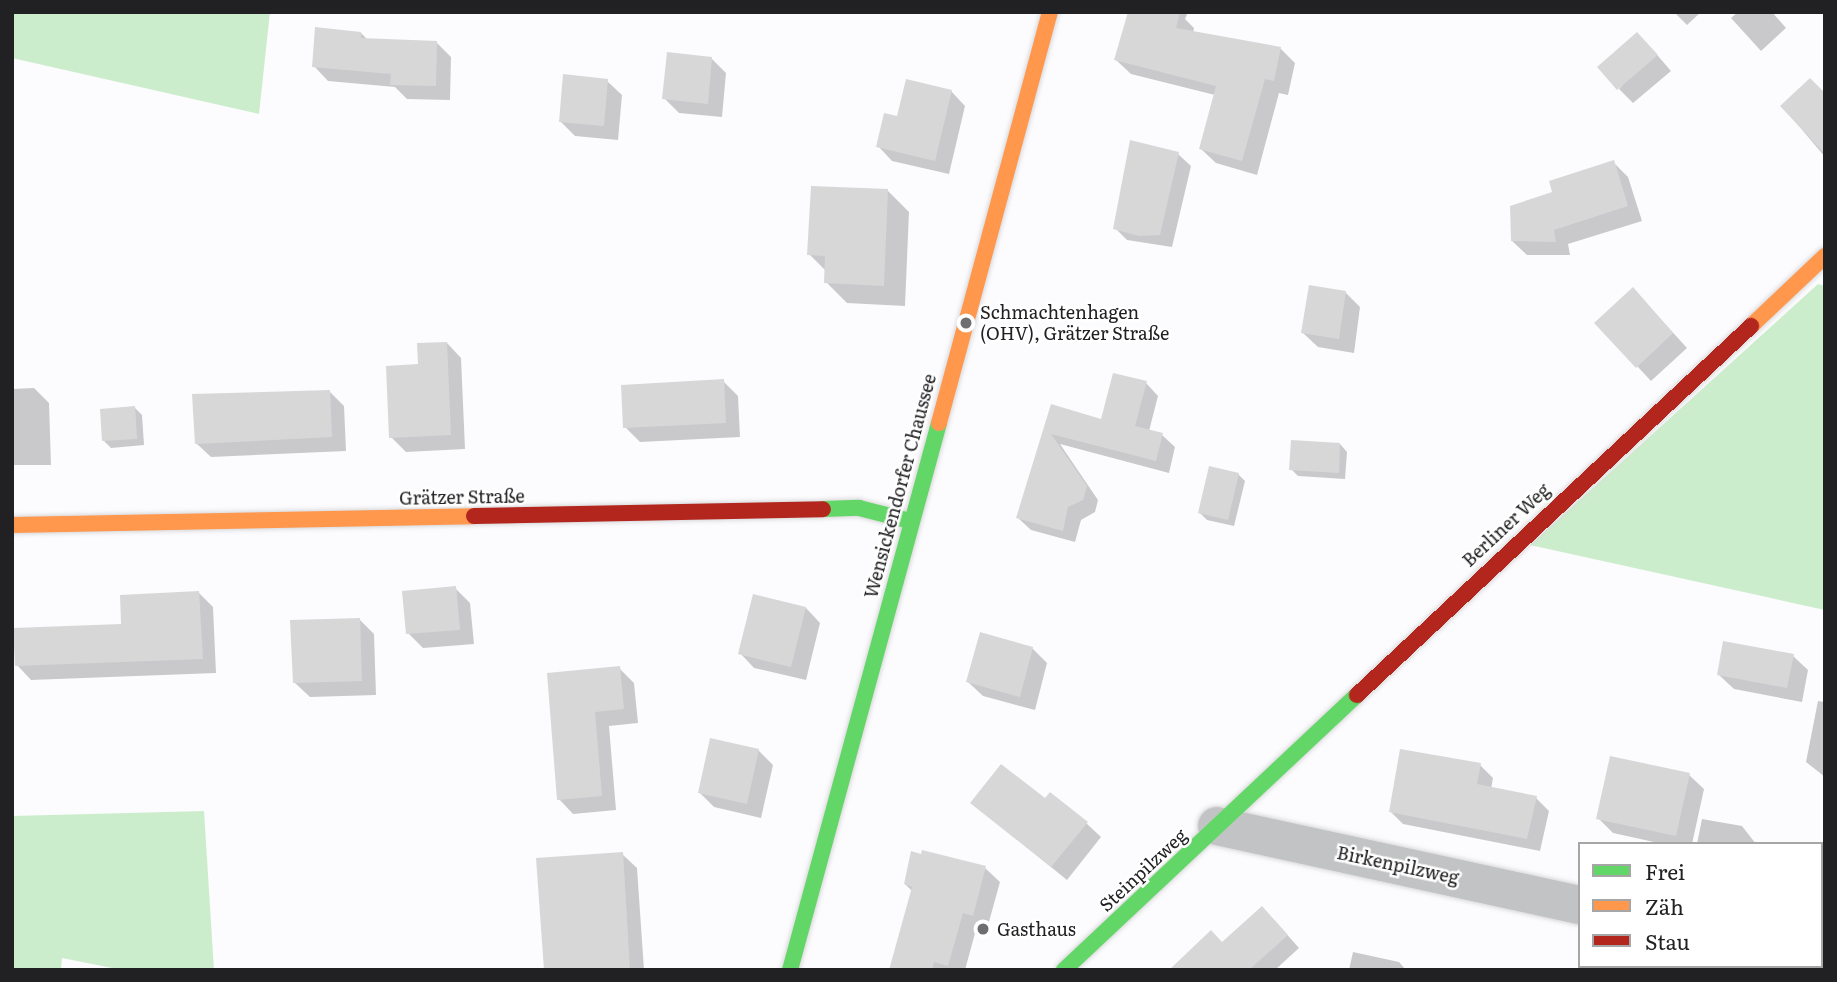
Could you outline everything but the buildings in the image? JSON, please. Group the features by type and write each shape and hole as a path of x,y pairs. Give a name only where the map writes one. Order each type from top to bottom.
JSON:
{"street":[{"name":"Wensickendorfer Chaussee","path":"790,970 1050,12"},
{"name":"Berliner Weg","path":"1217,826 1825,256"},
{"name":"Grätzer Straße","path":"12,525 859,508 911,521"},
{"name":"Birkenpilzweg","path":"1217,826 1578,905"},
{"name":"Steinpilzweg","path":"1064,970 1217,826"}],"green space":[{"path":"12,12 270,12 259,114 12,58"},
{"path":"1818,284 1825,286 1825,610 1530,545"},
{"path":"204,811 214,970 122,970 62,958 61,970 12,970 12,816"}],"traffic: fast":[{"path":"790,970 939,423"},
{"path":"823,509 859,508 910,521"},
{"path":"1064,970 1357,695"}],"traffic: slow":[{"path":"939,423 1050,12"},
{"path":"1751,326 1825,256"},
{"path":"12,525 474,516"}],"traffic: jam":[{"path":"1357,695 1751,326"},
{"path":"474,516 823,509"}],"place":[{"name":"Schmachtenhagen (OHV), Grätzer Straße","path":"966,323"},
{"name":"Gasthaus","path":"983,929"}]}
